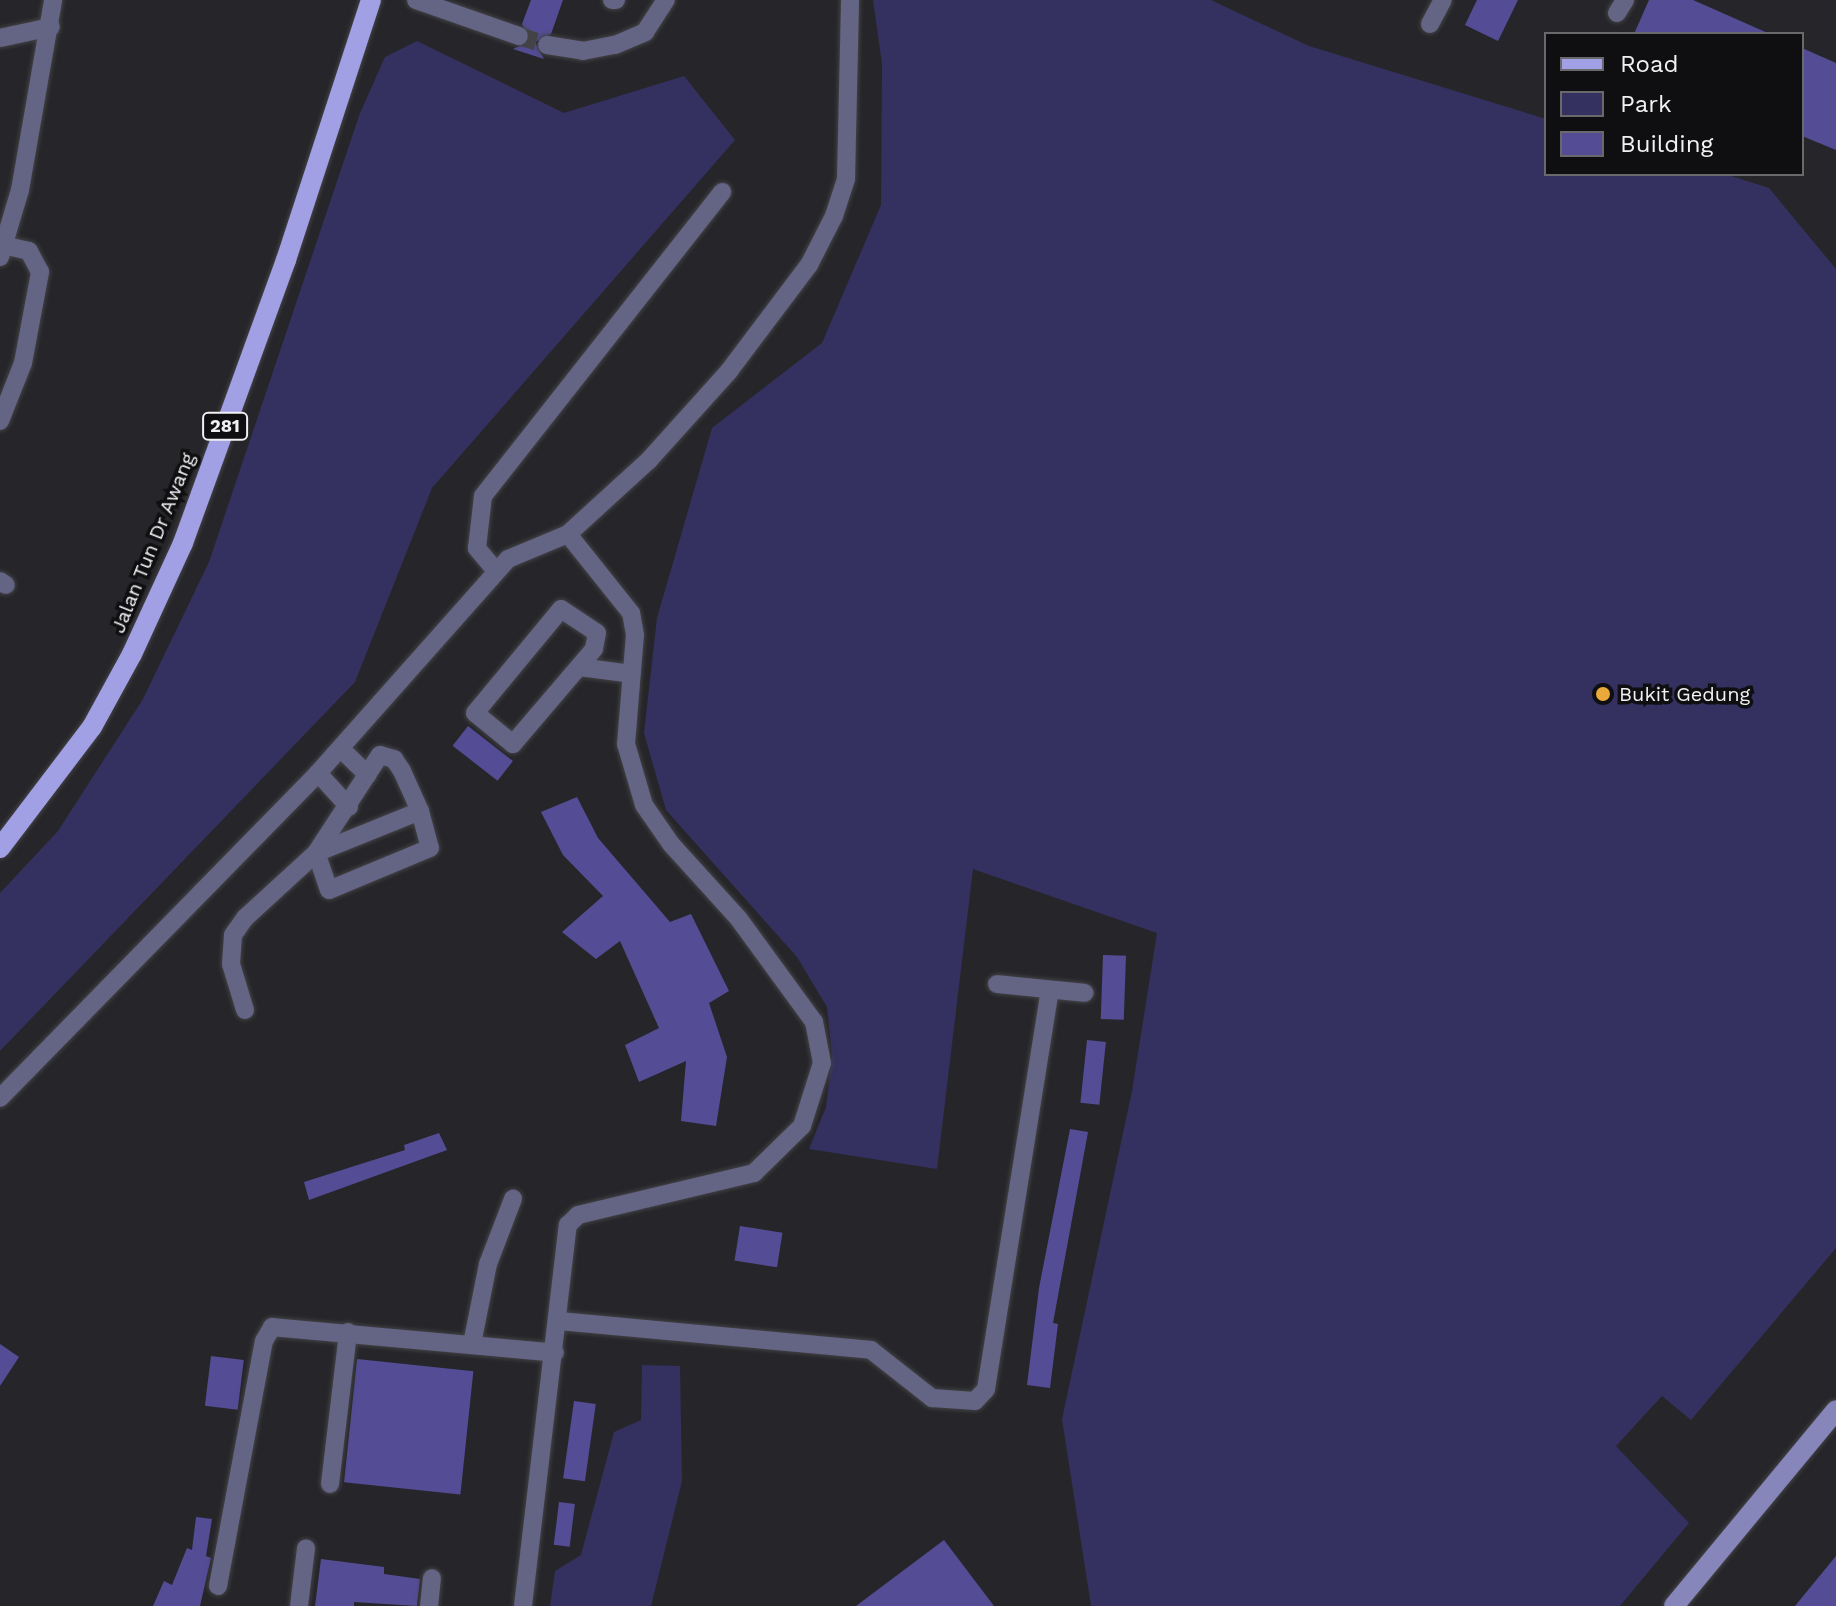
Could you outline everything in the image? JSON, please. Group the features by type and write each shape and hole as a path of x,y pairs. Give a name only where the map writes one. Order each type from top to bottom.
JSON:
{"main road":[{"name":"Jalan Tun Dr Awang","path":"0,848 92,727 132,654 183,543 286,260 371,0"}],"street":[{"path":"0,421 23,363 40,272 29,251 2,251 51,27 53,0"},
{"path":"416,0 519,36"},
{"path":"547,45 583,51 615,45 645,32 666,0"},
{"path":"0,1098 341,749 508,559 568,534 649,460 729,371 809,265 846,179 850,0"},
{"path":"1430,24 1443,0"},
{"path":"0,38 51,27"},
{"path":"496,571 477,548 483,496 722,192"},
{"path":"523,1606 560,1321 568,1225 578,1215 754,1173 802,1126 822,1063 814,1022 739,919 671,844 644,805 626,744 632,674 631,613 568,534"},
{"path":"561,609 597,633 594,649 579,667 513,744 475,713 561,609"},
{"path":"579,667 632,674"},
{"path":"341,749 368,775"},
{"path":"245,1010 231,964 233,935 245,918 316,853 349,807 380,755 394,759 420,811 430,848 329,890 316,853"},
{"path":"318,773 349,807"},
{"path":"316,853 420,811"},
{"path":"997,984 1085,993"},
{"path":"560,1321 871,1350 889,1359 932,1398 975,1401 986,1389 1050,991"},
{"path":"472,1344 488,1264 513,1199"},
{"path":"218,1586 267,1333 283,1325 555,1353"},
{"path":"330,1484 348,1332"},
{"path":"1674,1606 1836,1410"},
{"path":"299,1606 306,1548"},
{"path":"429,1606 432,1578"}],"green space":[{"path":"873,0 1211,0 1309,46 1544,118 1544,176 1731,176 1769,188 1836,269 1836,1248 1691,1420 1662,1396 1616,1446 1689,1523 1620,1606 1091,1606 1062,1419 1132,1091 1157,933 973,869 937,1169 809,1149 826,1107 832,1055 827,1007 797,957 666,810 644,733 657,618 712,428 822,343 881,205 882,64"},
{"path":"417,41 564,113 684,76 735,140 432,488 355,682 0,1051 0,893 58,831 143,699 209,562 360,113 385,57"},
{"path":"642,1365 680,1366 682,1481 651,1606 550,1606 555,1571 581,1555 614,1432 641,1420"}],"building":[{"path":"531,0 563,0 551,34 535,42 544,59 513,49 530,41 522,24"},
{"path":"1477,0 1518,0 1498,41 1465,25"},
{"path":"1649,0 1693,0 1765,32 1635,32"},
{"path":"1804,49 1836,63 1836,150 1804,137"},
{"path":"468,726 513,761 498,781 453,746"},
{"path":"577,797 598,838 670,922 691,914 729,991 709,1003 727,1057 716,1126 681,1121 686,1061 639,1082 625,1045 659,1028 620,941 596,959 562,932 603,896 563,855 541,812"},
{"path":"1103,955 1126,956 1124,1020 1101,1019"},
{"path":"1087,1040 1106,1042 1099,1105 1080,1103"},
{"path":"1070,1129 1088,1132 1053,1323 1058,1324 1050,1388 1027,1385 1039,1288"},
{"path":"439,1133 447,1150 309,1200 304,1182 405,1150 404,1145"},
{"path":"740,1226 782,1233 777,1267 735,1261"},
{"path":"0,1344 19,1357 0,1386"},
{"path":"211,1356 244,1360 238,1410 205,1406"},
{"path":"357,1359 473,1371 460,1495 344,1482"},
{"path":"574,1401 596,1404 585,1481 563,1478"},
{"path":"559,1502 575,1504 570,1547 554,1545"},
{"path":"196,1517 212,1519 206,1556 211,1558 200,1606 153,1606 164,1581 172,1585 187,1548 192,1550"},
{"path":"944,1540 994,1606 856,1606"},
{"path":"1836,1556 1836,1606 1795,1606"},
{"path":"321,1559 384,1567 384,1574 420,1579 417,1606 354,1602 354,1606 315,1606"}],"tunnel":[{"path":"519,36 547,45"}],"place":[{"name":"Bukit Gedung","path":"1603,694"}]}
